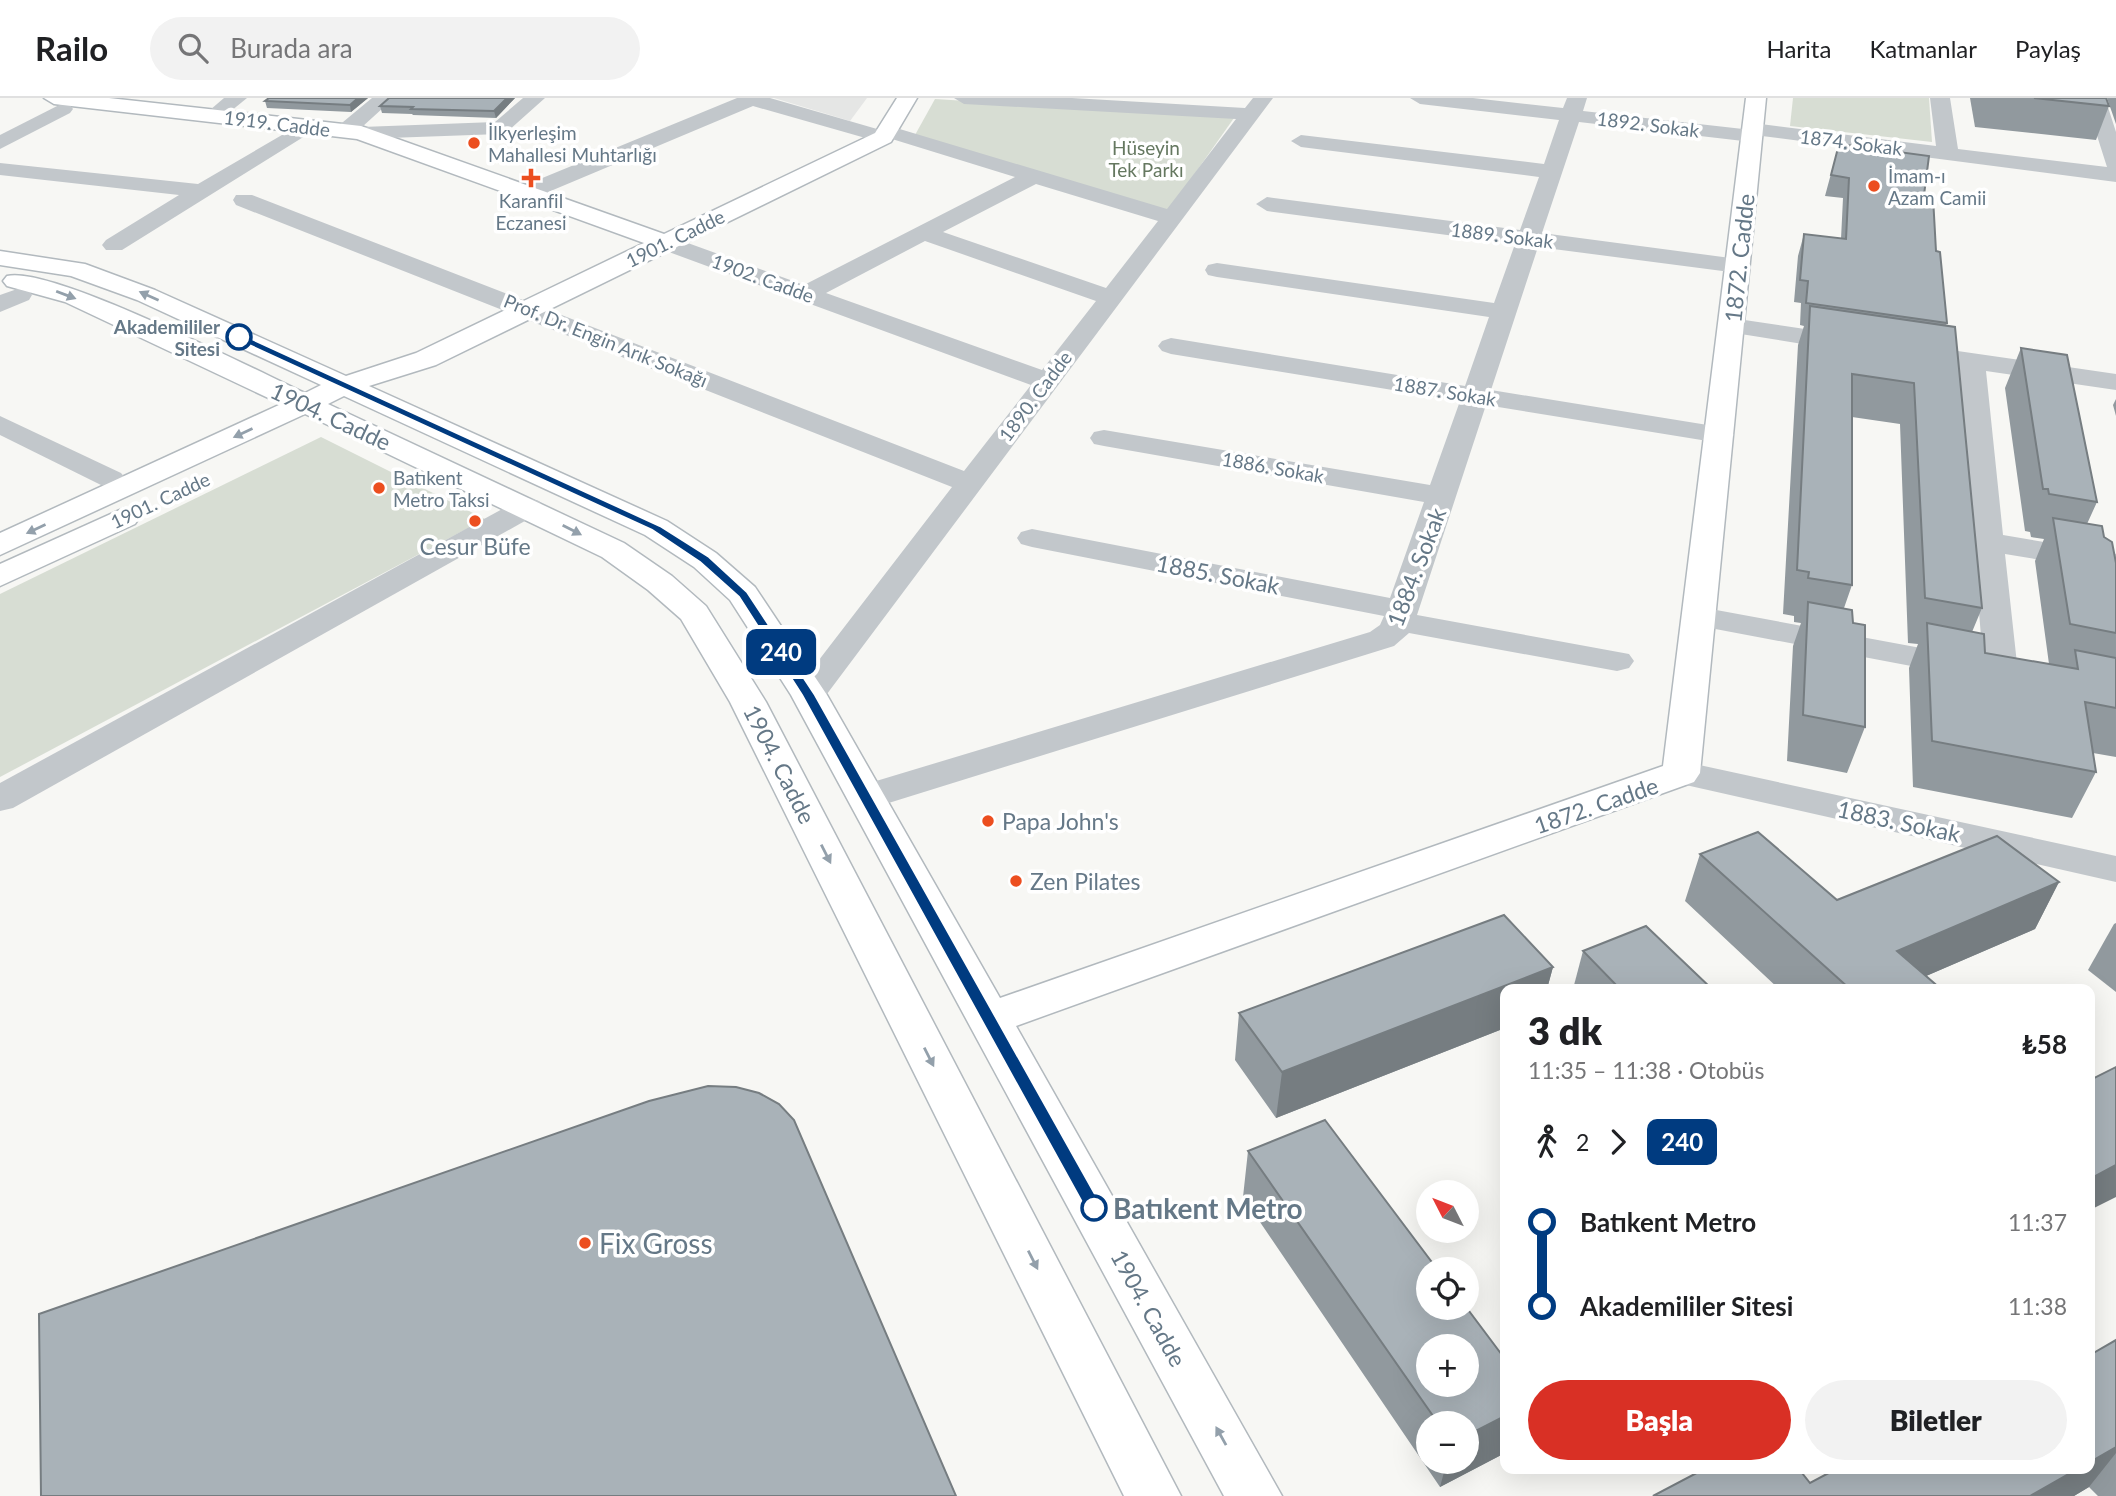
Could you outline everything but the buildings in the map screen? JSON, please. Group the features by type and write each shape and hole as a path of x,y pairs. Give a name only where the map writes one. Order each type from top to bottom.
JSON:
{"street":[{"path":"213,116 237,98"},
{"path":"353,132 384,98"},
{"name":"1919. Cadde","path":"70,101 353,132 500,128 535,98"},
{"path":"885,134 907,98"},
{"path":"964,98 1257,106"},
{"name":"1892. Sokak","path":"1420,98 1754,121"},
{"path":"1940,98 1948,154"},
{"path":"2095,98 2116,165"},
{"path":"526,192 752,99 1034,176 1172,218"},
{"path":"0,143 70,101"},
{"name":"1890. Cadde","path":"809,695 902,569 1257,106"},
{"name":"1884. Sokak","path":"866,797 1392,634 1402,616 1574,107"},
{"name":"1874. Sokak","path":"1754,121 1948,154 2116,175"},
{"name":"1872. Cadde","path":"989,1019 1681,773 1754,121"},
{"path":"114,245 306,127"},
{"name":"1902. Cadde","path":"353,132 526,192 1046,382"},
{"name":"1901. Cadde","path":"0,576 339,401 885,134"},
{"path":"1301,142 1552,172"},
{"path":"0,169 201,191"},
{"path":"805,294 1034,176"},
{"name":"Prof. Dr. Engin Arık Sokağı","path":"244,200 968,483"},
{"name":"1889. Sokak","path":"1267,204 1738,266"},
{"path":"923,233 1110,298"},
{"name":"1904. Cadde","path":"0,258 76,269 104,278 339,401 528,507 612,550 660,583 694,613 748,702 1153,1496"},
{"path":"1217,270 1504,312"},
{"name":"1904. Cadde","path":"7,293 40,285 656,528 705,560 743,594 809,695 1254,1496"},
{"path":"1731,326 2116,382"},
{"name":"1887. Sokak","path":"1171,346 1720,435"},
{"path":"1700,617 2014,675 1989,542 1972,361"},
{"name":"1901. Cadde","path":"0,545 339,401"},
{"path":"0,424 111,479"},
{"name":"1886. Sokak","path":"1104,438 1443,496"},
{"path":"0,799 528,507"},
{"name":"1885. Sokak","path":"1032,538 1617,661"},
{"path":"1989,542 2116,564"},
{"name":"1883. Sokak","path":"1681,773 2116,869"}],"shaded area":[{"path":"774,98 867,98 850,121"}],"green space":[{"path":"1793,98 1929,98 1932,142 1790,126"},
{"name":"Hüseyin Tek Parkı","path":"935,99 1234,118 1167,213 915,135"},
{"path":"321,437 485,519 0,777 0,594"}],"bus line":[{"name":"240","path":"239,337 656,528 705,560 743,594 809,695 1094,1208"}],"place":[{"name":"İlkyerleşim Mahallesi Muhtarlığı","path":"474,143"},
{"name":"Karanfil Eczanesi","path":"531,178"},
{"name":"İmam-ı Azam Camii","path":"1874,186"},
{"name":"Akademililer Sitesi","path":"239,337"},
{"name":"Batıkent Metro Taksi","path":"379,488"},
{"name":"Cesur Büfe","path":"475,521"},
{"name":"Papa John's","path":"988,821"},
{"name":"Zen Pilates","path":"1016,881"},
{"name":"Batıkent Metro","path":"1094,1208"},
{"name":"Fix Gross","path":"585,1243"}]}
